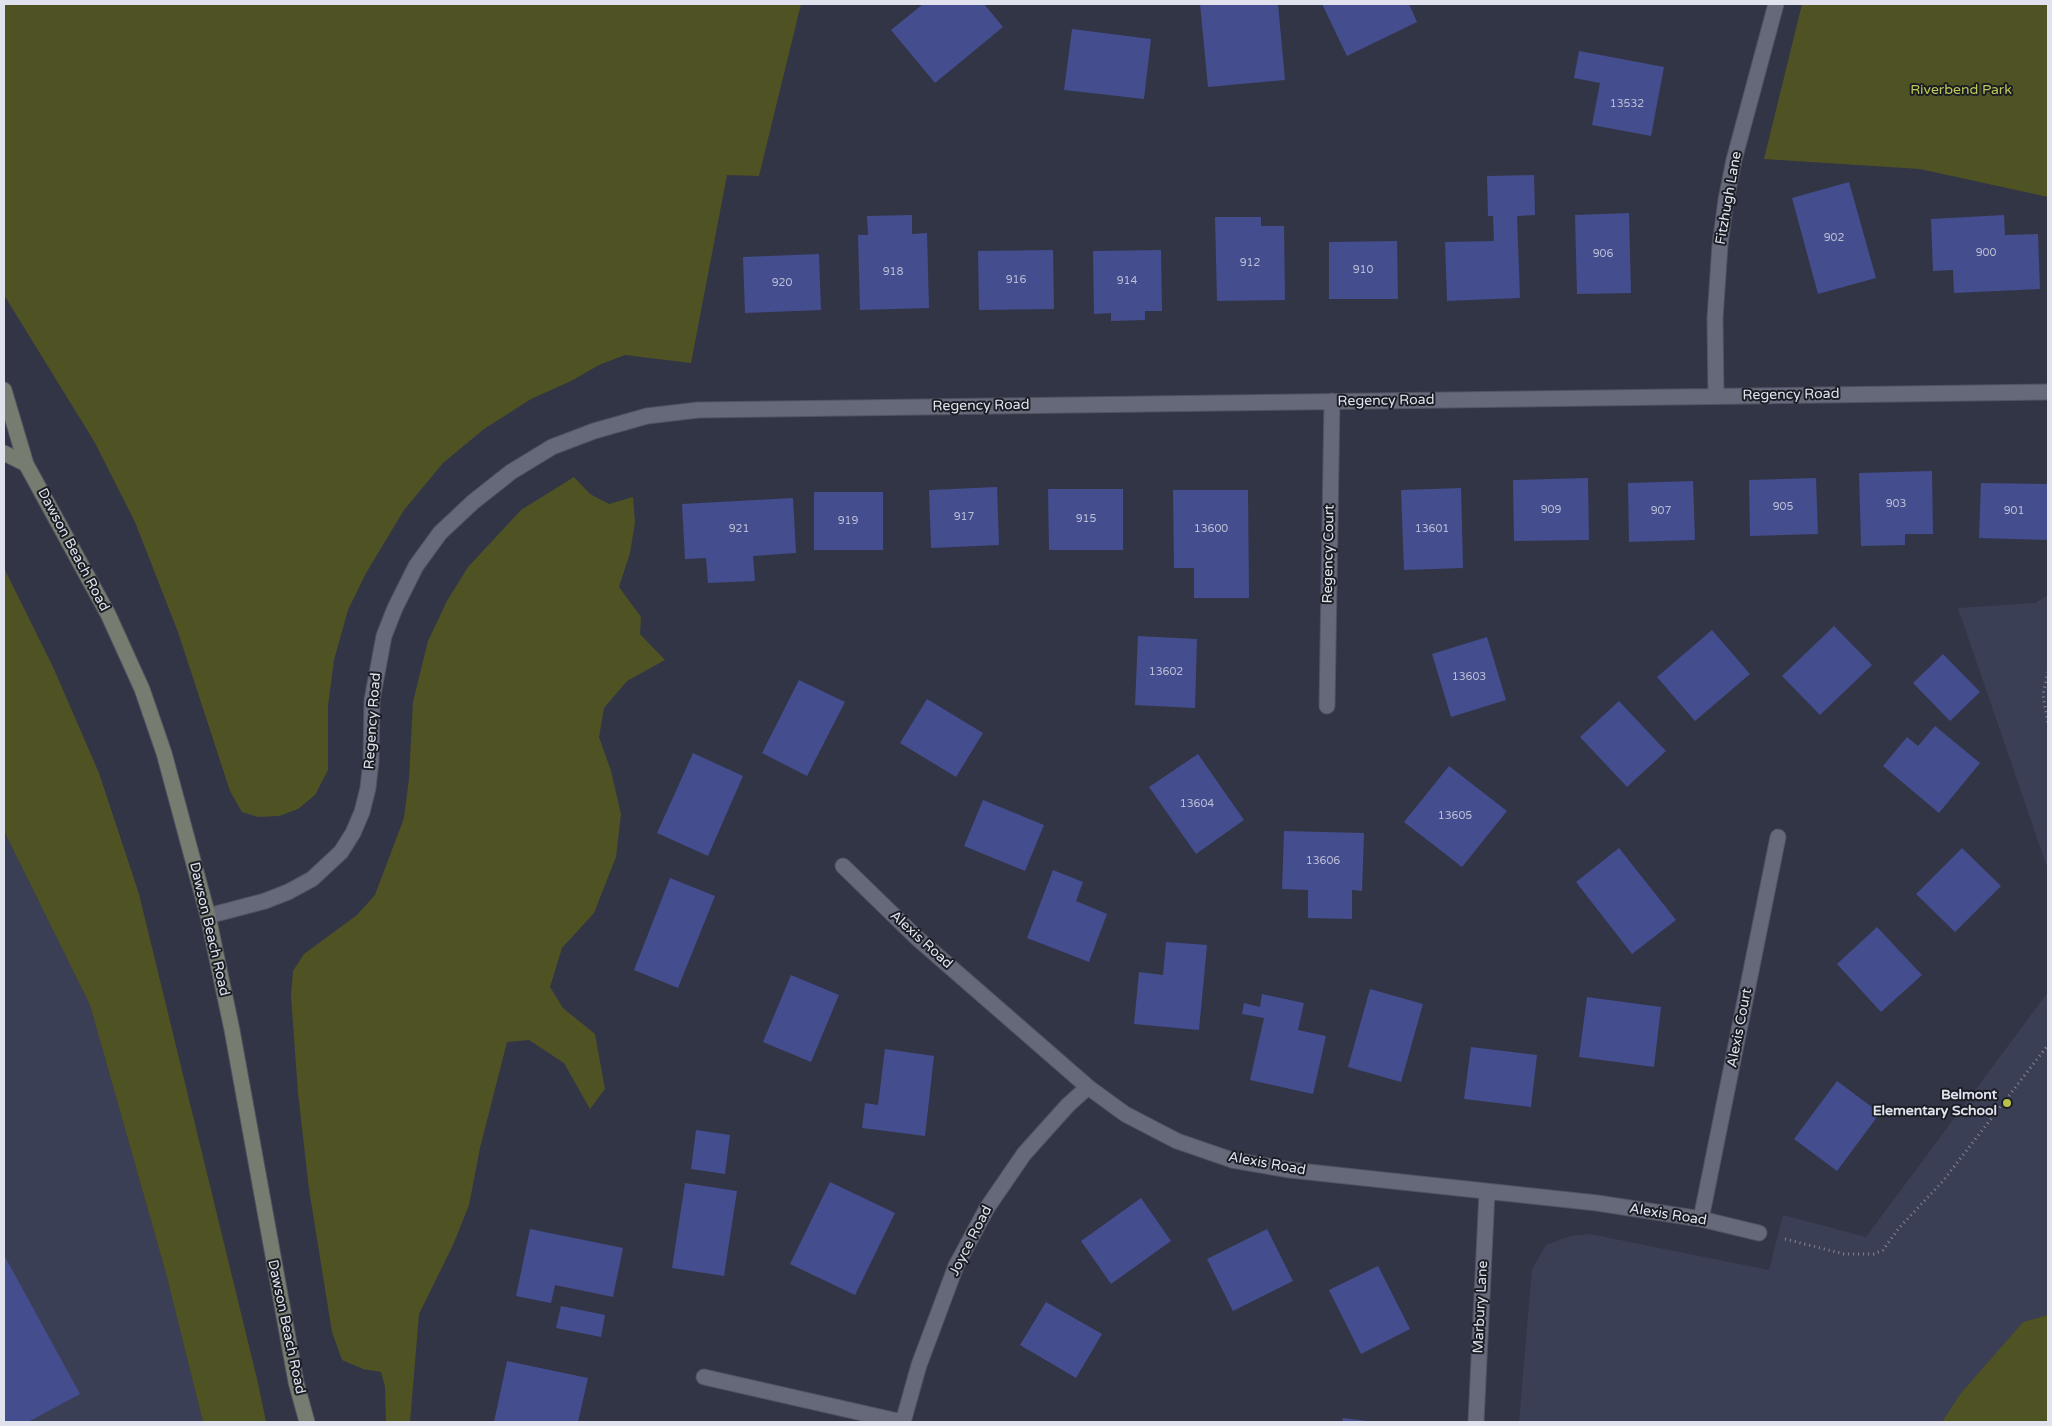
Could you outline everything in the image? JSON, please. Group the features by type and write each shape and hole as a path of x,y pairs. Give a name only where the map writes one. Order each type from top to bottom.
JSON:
{"street":[{"name":"Fitzhugh Lane","path":"1716,396 1715,318 1720,245 1726,200 1734,160 1776,4"},
{"name":"Dawson Beach Road","path":"4,390 26,464 108,614 142,689 164,753 208,916 232,1030 294,1373 307,1422"},
{"name":"Regency Road","path":"208,916 265,901 288,892 312,879 341,852 353,833 362,812 368,788 371,761 372,700 377,664 384,636 395,608 416,566 440,533 473,502 511,472 552,447 594,431 647,416 698,410 2048,392"},
{"name":"Regency Court","path":"1327,706 1332,401"},
{"path":"4,453 26,464"},
{"name":"Alexis Court","path":"1701,1219 1778,837"},
{"name":"Alexis Road","path":"843,866 917,938 1088,1086 1125,1114 1177,1141 1232,1160 1290,1170 1597,1203 1701,1219 1759,1233"},
{"name":"Joyce Road","path":"704,1377 903,1422 919,1365 956,1266 987,1208 1024,1154 1068,1105 1088,1086"},
{"name":"Marbury Lane","path":"1476,1422 1486,1192"}],"path":[{"path":"2048,672 2043,695 2048,724"},
{"path":"1759,1233 1844,1254 1874,1254 1883,1250 1899,1228 1943,1181 2048,1045"}],"shaded area":[{"path":"2048,595 2048,870 1958,608 2035,603"},
{"path":"4,831 90,1005 167,1277 203,1422 4,1422"},
{"name":"Belmont Elementary School","path":"2048,992 2048,1315 2023,1322 1961,1393 1942,1422 1519,1422 1532,1269 1546,1245 1570,1236 1590,1234 1769,1270 1783,1215 1866,1237"}],"green space":[{"path":"4,4 801,4 759,176 727,175 691,363 625,355 599,365 571,381 531,399 484,429 443,463 404,510 366,573 348,610 334,660 328,706 328,770 315,795 298,809 279,816 258,817 242,812 230,791 178,632 135,522 94,441 4,295"},
{"name":"Riverbend Park","path":"1802,4 2048,4 2048,197 1920,169 1764,159"},
{"path":"574,477 590,494 609,504 633,497 635,523 630,553 619,587 641,617 640,634 665,660 627,681 604,708 599,737 611,771 621,814 616,857 594,913 562,948 550,987 563,1008 595,1034 605,1089 590,1109 564,1063 529,1040 507,1042 480,1148 469,1205 453,1245 419,1314 410,1422 386,1422 385,1387 381,1372 363,1369 342,1360 332,1332 309,1189 298,1093 291,995 293,971 304,954 357,915 375,895 404,818 409,779 413,702 428,641 447,601 468,567 521,510"},
{"path":"4,568 53,667 99,773 139,894 266,1422 203,1422 167,1277 90,1005 4,831"},
{"path":"2048,1315 2048,1422 1942,1422 1961,1393 2023,1322"}],"building":[{"path":"923,4 984,4 1003,27 935,83 891,30"},
{"path":"1200,4 1278,4 1285,80 1208,87"},
{"path":"1322,4 1409,4 1417,22 1347,56"},
{"path":"1072,29 1151,39 1144,99 1064,90"},
{"path":"1579,51 1664,67 1651,136 1592,125 1600,83 1574,78"},
{"path":"1534,175 1535,215 1517,216 1520,298 1447,301 1445,242 1494,241 1493,216 1488,216 1487,176"},
{"path":"1849,182 1876,278 1818,294 1792,198"},
{"path":"1629,213 1631,293 1577,294 1575,215"},
{"path":"912,215 912,234 927,233 929,308 860,310 858,235 868,235 867,216"},
{"path":"2004,215 2005,235 2038,234 2040,289 1954,293 1953,270 1933,271 1931,219"},
{"path":"1215,217 1261,217 1261,226 1284,226 1285,300 1217,301"},
{"path":"1397,241 1398,299 1329,299 1329,242"},
{"path":"1053,250 1054,309 979,310 978,251"},
{"path":"1161,250 1162,311 1145,311 1145,320 1111,321 1111,313 1094,314 1093,251"},
{"path":"819,254 821,310 745,313 743,257"},
{"path":"1932,471 1933,534 1905,534 1905,545 1861,546 1859,473"},
{"path":"1588,478 1589,540 1514,541 1513,480"},
{"path":"1816,478 1818,534 1750,536 1749,480"},
{"path":"1693,481 1695,540 1629,542 1628,483"},
{"path":"1981,483 2048,484 2048,540 1979,538"},
{"path":"997,487 999,545 931,548 929,490"},
{"path":"1461,488 1463,568 1404,570 1401,490"},
{"path":"1048,489 1123,489 1123,550 1049,550"},
{"path":"1173,490 1248,490 1249,598 1194,598 1194,568 1174,568"},
{"path":"814,492 883,492 883,550 814,550"},
{"path":"793,498 796,553 753,556 755,581 708,583 706,558 685,559 682,504"},
{"path":"1834,626 1872,665 1820,715 1782,676"},
{"path":"1712,630 1750,674 1695,721 1657,677"},
{"path":"1138,636 1197,639 1195,708 1135,705"},
{"path":"1487,637 1506,700 1451,717 1432,654"},
{"path":"1943,654 1980,692 1950,721 1913,683"},
{"path":"799,680 845,702 807,776 762,753"},
{"path":"927,699 983,733 956,777 900,743"},
{"path":"1619,701 1666,751 1627,787 1580,737"},
{"path":"1935,726 1980,763 1939,813 1883,766 1907,737 1918,746"},
{"path":"693,753 743,776 708,856 657,833"},
{"path":"1198,754 1244,820 1196,854 1149,787"},
{"path":"1449,766 1507,811 1462,867 1404,822"},
{"path":"983,800 1044,825 1025,871 964,846"},
{"path":"1284,831 1364,833 1362,891 1352,890 1352,919 1308,918 1308,890 1282,889"},
{"path":"1619,848 1676,920 1632,954 1576,882"},
{"path":"1962,848 2001,886 1955,932 1916,894"},
{"path":"1053,870 1083,882 1076,901 1107,914 1089,962 1027,938"},
{"path":"670,878 715,896 678,988 634,970"},
{"path":"1877,927 1922,975 1881,1012 1837,964"},
{"path":"1166,942 1207,945 1199,1030 1134,1024 1139,972 1163,975"},
{"path":"791,975 839,995 811,1062 763,1042"},
{"path":"1370,989 1423,1004 1401,1082 1348,1067"},
{"path":"1262,994 1304,1003 1298,1030 1326,1036 1313,1094 1250,1080 1264,1018 1242,1014 1244,1003 1260,1007"},
{"path":"1587,997 1661,1007 1654,1067 1579,1057"},
{"path":"1471,1047 1537,1055 1531,1107 1464,1099"},
{"path":"885,1049 934,1056 925,1136 862,1128 865,1103 878,1105"},
{"path":"1837,1081 1880,1113 1837,1171 1794,1139"},
{"path":"696,1130 730,1135 725,1174 691,1169"},
{"path":"830,1182 895,1213 855,1295 790,1264"},
{"path":"685,1183 737,1191 724,1276 672,1268"},
{"path":"1141,1198 1171,1241 1111,1284 1081,1241"},
{"path":"530,1229 623,1248 613,1297 555,1285 551,1303 516,1296"},
{"path":"1267,1229 1293,1281 1233,1311 1207,1259"},
{"path":"4,1255 80,1394 28,1422 4,1422"},
{"path":"1378,1266 1410,1329 1361,1354 1329,1290"},
{"path":"1046,1302 1102,1334 1076,1378 1020,1345"},
{"path":"561,1306 605,1315 601,1337 556,1328"},
{"path":"507,1361 588,1378 578,1422 494,1422"},
{"path":"1343,1418 1368,1421 1368,1422 1342,1422"}],"place":[{"name":"Belmont Elementary School","path":"2007,1103"}]}
